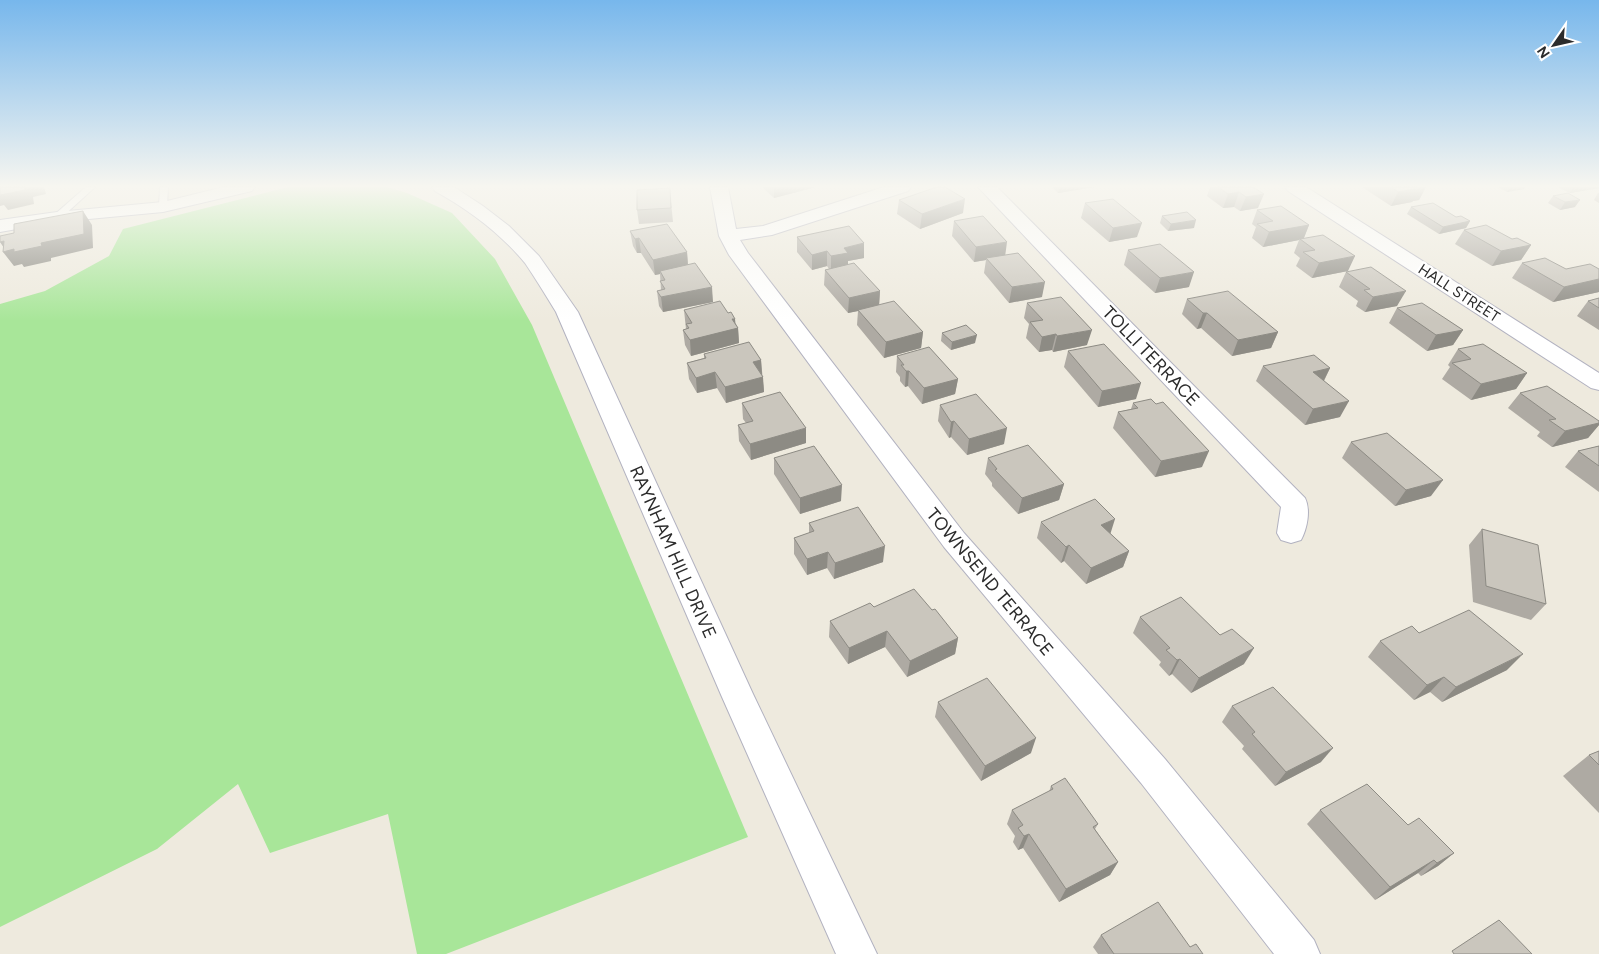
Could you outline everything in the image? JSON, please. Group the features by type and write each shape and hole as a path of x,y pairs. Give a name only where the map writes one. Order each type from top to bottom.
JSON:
{"street":[{"name":"RAYNHAM HILL DRIVE","path":"503,232 531,258 566,312 742,706 857,954"},
{"name":"TOWNSEND TERRACE","path":"727,232 739,255 954,540 1153,771 1300,954"},
{"path":"728,236 762,232"},
{"name":"TOLLI TERRACE","path":"1030,232 1296,505 1291,532"},
{"name":"HALL STREET","path":"1363,232 1599,383"}],"green space":[{"path":"122,232 469,232 495,259 532,325 748,837 446,954 417,954 388,814 270,853 238,784 157,849 0,927 0,304 45,291 109,256"}],"building":[{"path":"84,232 84,234 41,243 42,246 14,252 14,249 3,252 4,241 0,242 0,236 14,233"},
{"path":"630,232 672,232 687,252 653,260 639,238 635,239"},
{"path":"823,232 854,232 864,243 844,248 848,253 831,256 827,251 812,255 797,237"},
{"path":"963,232 997,232 1007,242 976,247"},
{"path":"1467,232 1498,232 1512,239 1517,238 1531,245 1501,251"},
{"path":"1323,235 1355,256 1319,263 1303,252 1315,250 1300,239"},
{"path":"1160,244 1194,272 1160,278 1128,250"},
{"path":"1018,253 1045,282 1012,287 986,258"},
{"path":"1545,258 1566,269 1590,264 1599,269 1599,279 1564,287 1522,263"},
{"path":"695,263 712,287 661,297 657,291 665,289 660,281 665,280 660,271"},
{"path":"854,263 880,291 849,298 825,270"},
{"path":"1371,267 1406,291 1373,297 1364,290 1370,289 1346,272"},
{"path":"1228,291 1278,332 1238,340 1207,313 1203,313 1187,299"},
{"path":"1061,297 1092,330 1042,337 1030,322 1043,320 1027,303"},
{"path":"1599,298 1599,308 1588,301"},
{"path":"720,301 728,313 731,312 735,319 732,319 738,328 690,340 683,330 689,328 686,324 692,323 684,310"},
{"path":"894,301 923,332 886,342 858,310"},
{"path":"1422,303 1463,330 1436,335 1397,308"},
{"path":"966,325 977,335 952,342 942,333"},
{"path":"749,342 761,360 753,362 763,377 725,387 715,372 696,378 687,363 706,358 704,354"},
{"path":"1104,344 1141,383 1102,391 1068,351"},
{"path":"1483,344 1527,373 1481,384 1452,363 1471,359 1458,349"},
{"path":"929,347 958,379 924,388 901,365 904,365 897,356"},
{"path":"1314,355 1330,368 1313,372 1349,401 1313,409 1263,366"},
{"path":"1547,386 1599,421 1599,423 1565,431 1549,420 1556,419 1520,393"},
{"path":"780,392 806,428 750,444 738,425 753,421 742,403"},
{"path":"976,394 1007,428 969,439 954,421 951,422 940,405"},
{"path":"1151,399 1156,404 1163,402 1209,451 1161,461 1118,412 1138,408 1133,403"},
{"path":"1387,433 1443,480 1406,490 1351,442"},
{"path":"1028,445 1064,484 1022,498 995,470 997,469 988,458"},
{"path":"814,446 842,485 800,498 774,458"},
{"path":"1599,446 1599,466 1578,451"},
{"path":"1095,499 1115,519 1101,525 1129,551 1091,568 1069,545 1066,547 1041,522"},
{"path":"858,507 885,546 835,563 828,552 807,559 794,538 814,531 809,523"},
{"path":"1482,529 1538,545 1546,604 1486,586"},
{"path":"914,589 932,610 935,609 958,638 910,661 887,631 849,648 830,621 870,603 874,607"},
{"path":"1181,597 1220,635 1232,629 1254,648 1199,678 1180,659 1177,660 1166,650 1170,648 1140,617"},
{"path":"1469,610 1523,654 1456,687 1444,677 1427,685 1380,641 1412,626 1419,633"},
{"path":"987,678 1036,738 985,766 938,702"},
{"path":"1273,687 1333,748 1286,772 1252,734 1255,732 1232,706"},
{"path":"1599,751 1599,765 1589,755"},
{"path":"1065,778 1098,824 1093,827 1118,862 1066,889 1029,834 1024,836 1018,828 1023,825 1012,810 1053,789 1051,786"},
{"path":"1367,784 1408,825 1419,818 1454,853 1437,863 1434,860 1390,887 1320,810"},
{"path":"1158,902 1190,947 1196,944 1203,954 1114,954 1101,935"},
{"path":"1499,920 1532,954 1454,954 1452,951"}]}
